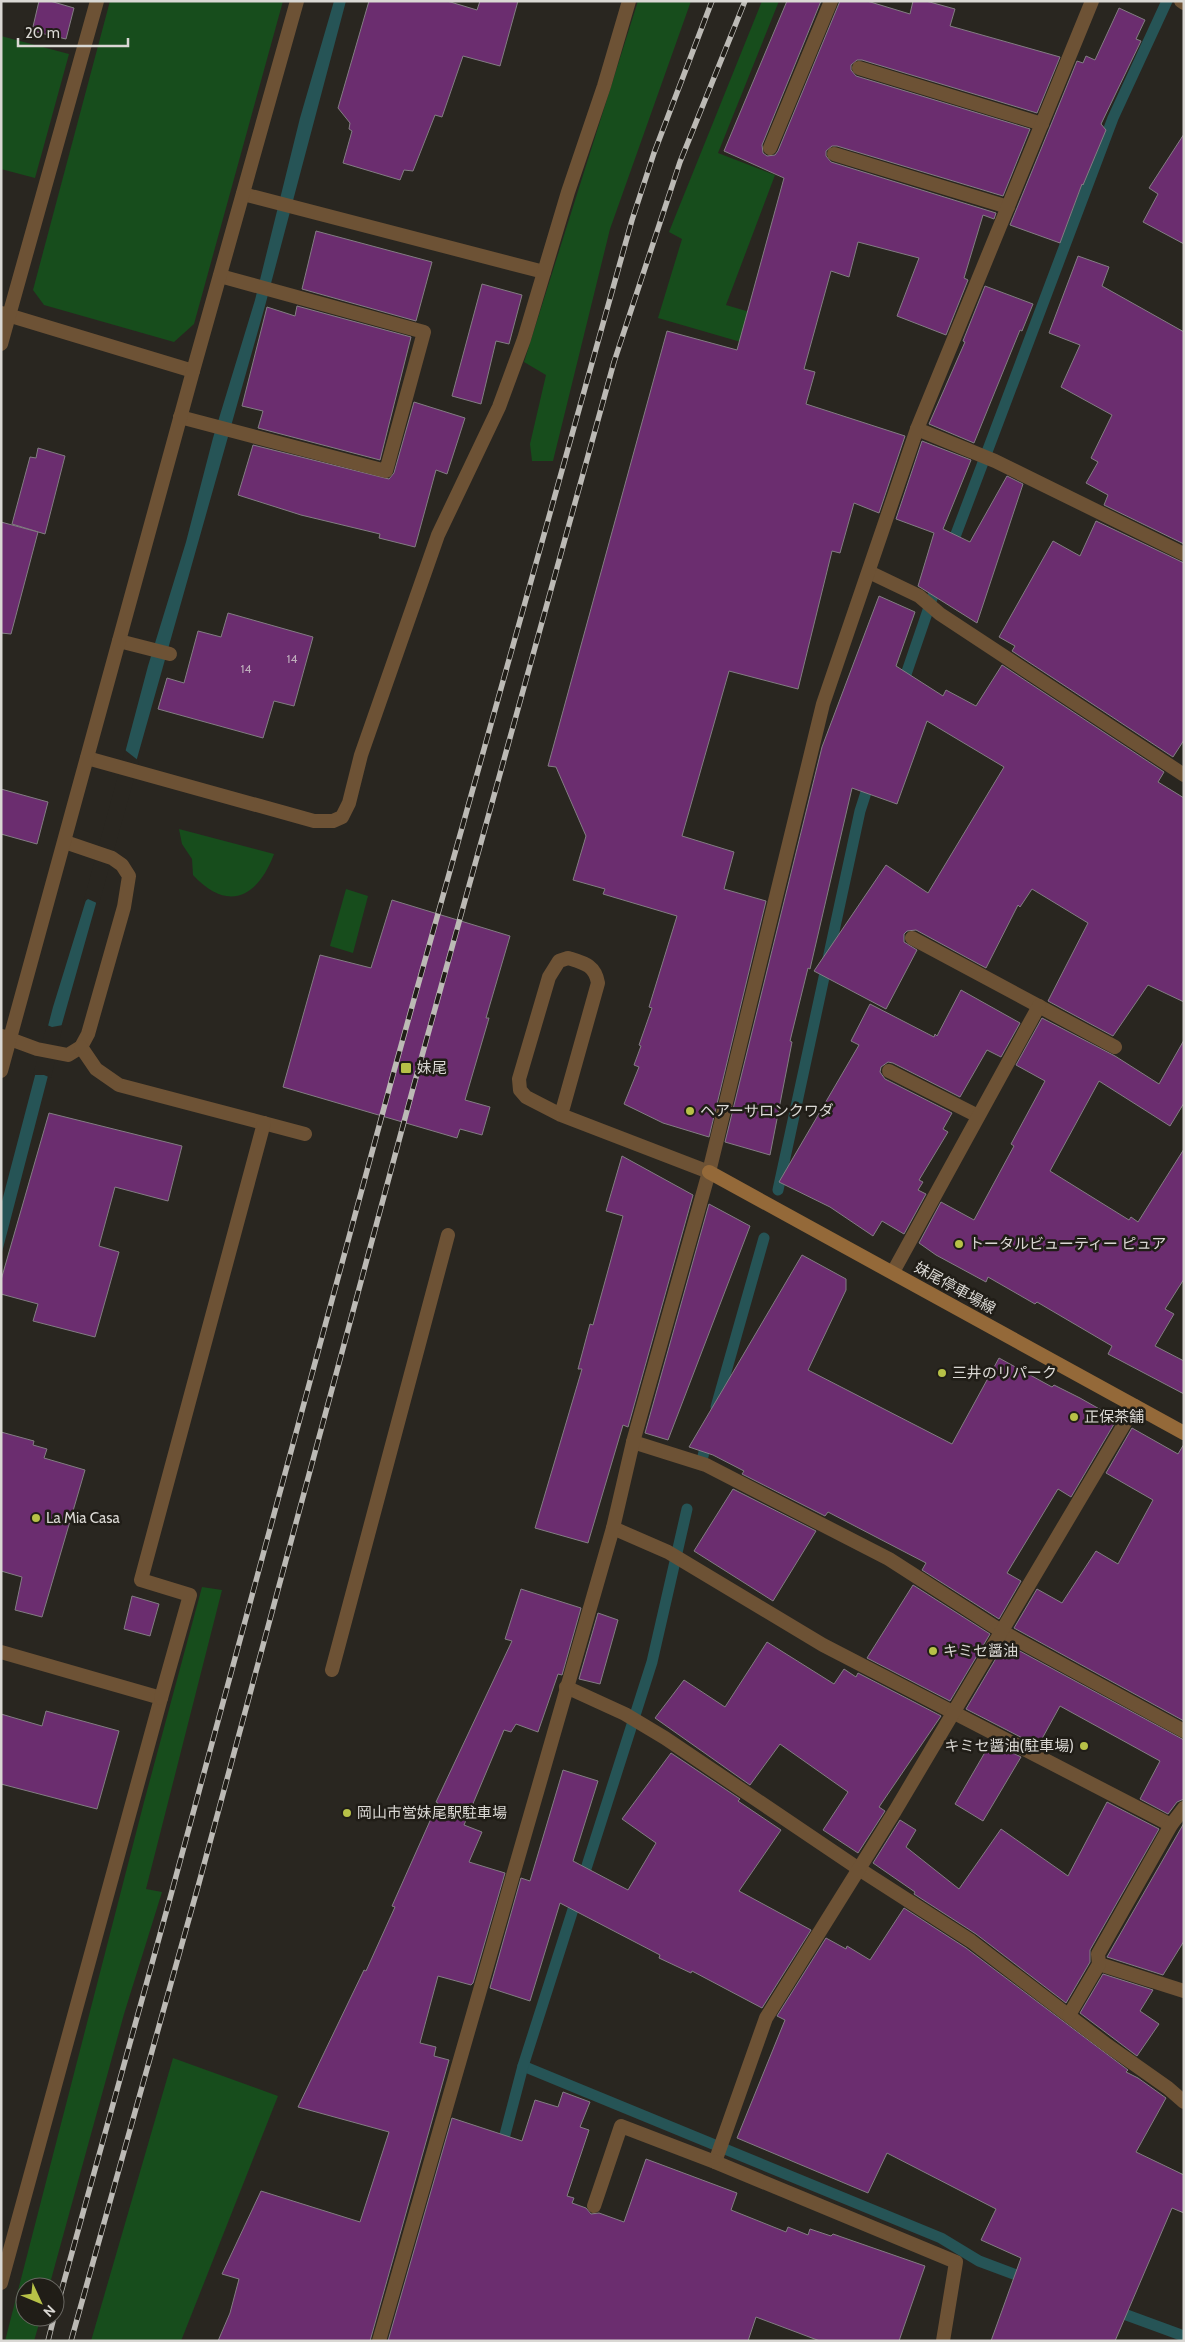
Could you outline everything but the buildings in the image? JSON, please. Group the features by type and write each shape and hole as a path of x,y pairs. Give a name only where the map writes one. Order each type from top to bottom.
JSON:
{"main road":[{"name":"妹尾停車場線","path":"709,1172 1184,1433"}],"street":[{"path":"1,344 5,314 97,1"},
{"path":"1,1071 6,1037 65,842 180,417 297,1"},
{"path":"87,758 314,821 333,821 342,817 349,804 361,755 438,535 499,407 524,339 629,1"},
{"path":"770,148 831,1"},
{"path":"379,2341 613,1528 633,1442 709,1172 823,704 918,429 1092,1"},
{"path":"859,68 1042,124"},
{"path":"834,154 1008,207"},
{"path":"243,194 544,272"},
{"path":"180,417 386,471 424,332 220,276"},
{"path":"5,314 193,370"},
{"path":"918,429 995,461 1184,554"},
{"path":"869,572 919,596 940,614 1184,775"},
{"path":"120,641 170,654"},
{"path":"6,1037 37,1049 68,1055 81,1047 88,1034 124,907 129,876 122,865 112,858 65,842"},
{"path":"912,938 1115,1047"},
{"path":"561,1115 598,983 597,973 590,965 568,958 559,961 549,976 519,1079 520,1090 526,1097 561,1115 709,1172"},
{"path":"893,1272 1039,1006"},
{"path":"81,1047 96,1069 119,1085 305,1134"},
{"path":"889,1070 978,1116"},
{"path":"1,2283 190,1595 141,1580 264,1123"},
{"path":"332,1670 448,1236"},
{"path":"716,2157 766,2018 859,1869 1135,1406"},
{"path":"633,1442 706,1465 889,1559 1001,1631 1184,1731"},
{"path":"613,1528 668,1552 823,1645 954,1711 1179,1816 1098,1954 1099,1964 1069,2015"},
{"path":"1,1652 161,1698"},
{"path":"566,1687 641,1723 859,1869 972,1941 1184,2102"},
{"path":"1099,1964 1184,1991"},
{"path":"594,2206 621,2126 716,2157 956,2262 943,2341"}],"green space":[{"path":"110,1 283,1 194,324 174,342 44,305 33,290"},
{"path":"638,1 691,1 610,229 553,461 532,461 530,444 546,375 524,362"},
{"path":"762,1 779,1 718,153 775,175 726,305 800,327 789,356 658,318 682,239 669,232"},
{"path":"1,36 69,54 35,178 1,169"},
{"path":"179,829 274,854 260,881 251,890 241,895 218,894 206,887 193,875 192,859 182,844"},
{"path":"346,889 368,896 353,953 330,946"},
{"path":"202,1587 222,1590 146,1889 162,1892 124,2014 52,2277 22,2277 144,1802"},
{"path":"173,2058 278,2096 181,2341 91,2341"},
{"path":"15,2302 15,2327 38,2327 34,2341 5,2341"}],"water":[{"path":"334,1 346,1 265,306 56,1045 1,1256 1,1205 53,1007 86,900 148,666 186,542 213,438 255,300 300,118"}],"pier":[{"path":"125,750 139,761 99,904 88,899 83,903"},
{"path":"47,1025 52,1027 63,1025 51,1078 44,1075 33,1075"}],"waterway":[{"path":"950,550 1113,118 1167,1"},
{"path":"902,686 938,581"},
{"path":"778,1190 860,811 870,780"},
{"path":"716,1407 764,1238"},
{"path":"703,1456 708,1437"},
{"path":"501,2150 523,2066 652,1662 687,1509"},
{"path":"523,2066 941,2238 979,2261 1030,2280"},
{"path":"1113,2310 1184,2336"}],"railway":[{"path":"65,2278 394,1071 632,220 654,153 712,1"},
{"path":"71,2341 199,1883 415,1081 614,362 680,162 745,1"},
{"path":"48,2341 52,2327"}],"place":[{"name":"妹尾","path":"406,1068"},
{"name":"ヘアーサロンクワダ","path":"690,1111"},
{"name":"トータルビューティー ピュア","path":"959,1244"},
{"name":"三井のリパーク","path":"942,1373"},
{"name":"正保茶舗","path":"1074,1417"},
{"name":"La Mia Casa","path":"36,1518"},
{"name":"キミセ醤油","path":"933,1651"},
{"name":"キミセ醤油(駐車場)","path":"1084,1746"},
{"name":"岡山市営妹尾駅駐車場","path":"347,1813"}]}
